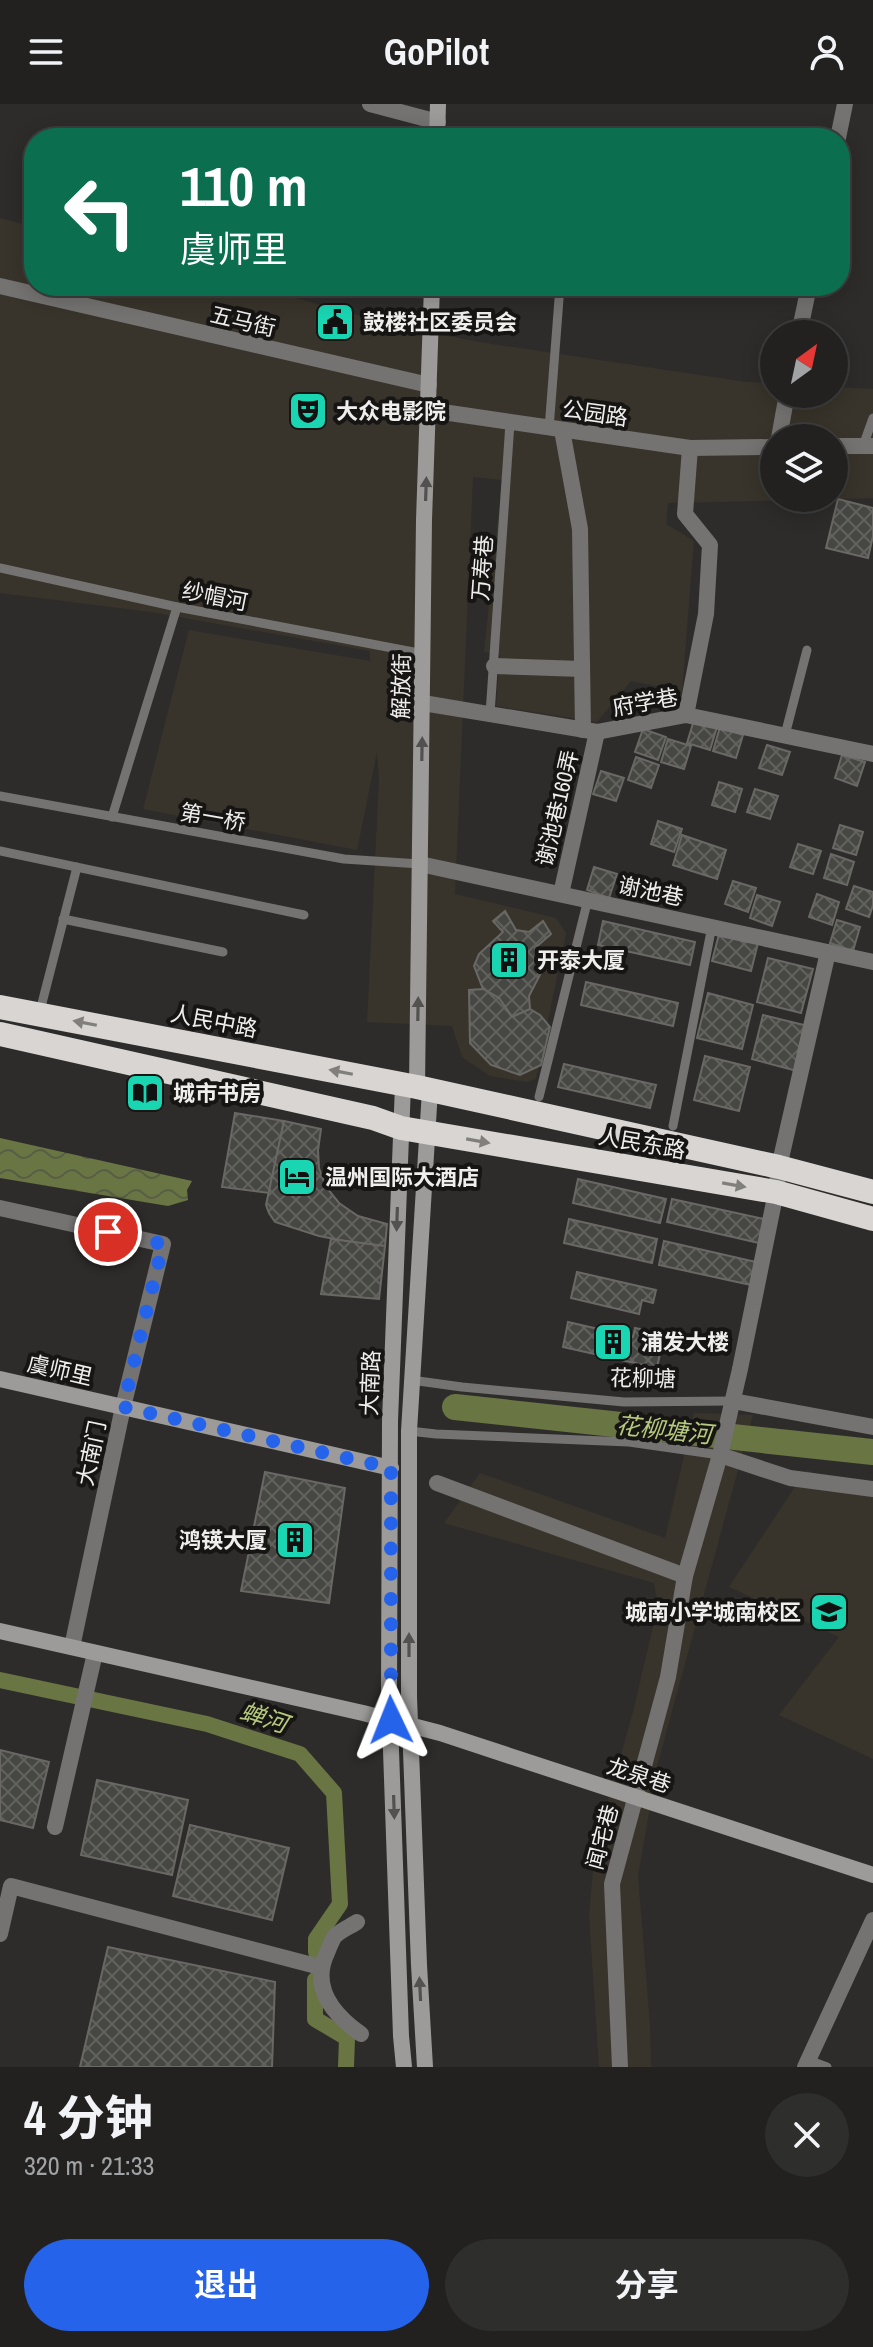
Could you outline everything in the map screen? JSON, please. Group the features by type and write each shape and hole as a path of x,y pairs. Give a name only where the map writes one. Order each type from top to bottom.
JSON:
{"highway":[{"name":"人民中路","path":"0,1007 417,1087"},
{"path":"0,1034 373,1118 401,1128"},
{"name":"人民东路","path":"417,1087 779,1167 873,1192"},
{"name":"人民东路","path":"401,1128 776,1192 873,1219"}],"street":[{"path":"370,104 432,128"},
{"path":"437,128 438,104"},
{"path":"840,128 845,104"},
{"name":"五马街","path":"0,286 24,292"},
{"name":"五马街","path":"43,296 429,385"},
{"name":"解放街","path":"417,1087 424,654 420,410 429,385 432,296"},
{"path":"802,320 807,296"},
{"name":"公园路","path":"420,410 690,448 760,447"},
{"name":"谢池巷160弄","path":"555,429 580,529 582,669 590,731 561,894"},
{"path":"686,715 706,614 710,545 685,514 690,448"},
{"path":"494,666 582,669"},
{"name":"府学巷","path":"423,703 590,731 686,715 873,754"},
{"name":"谢池巷","path":"420,864 873,962"},
{"name":"闻宅巷","path":"620,2067 612,1884 668,1677 685,1576 733,1401 779,1167 828,952"},
{"name":"大南路","path":"404,2067 391,1720 390,1421 401,1128 417,1087"},
{"name":"大南路","path":"417,1087 427,1133 409,1426 409,1697 425,2067"},
{"name":"大南门","path":"0,1208 163,1244 123,1407 72,1647"},
{"name":"虞师里","path":"0,1379 391,1468"},
{"name":"花柳塘","path":"733,1401 873,1427"},
{"path":"720,1455 790,1478 873,1489"},
{"path":"437,1483 685,1576"},
{"path":"0,1631 391,1720"},
{"path":"55,1827 95,1653"},
{"name":"龙泉巷","path":"391,1720 873,1875"},
{"path":"0,1934 11,1886 320,1967"},
{"path":"806,2064 873,1920"},
{"path":"357,1922 335,1937 320,1967 322,1988 333,2011 361,2034"}],"lane":[{"path":"555,429 560,296"},
{"path":"868,446 873,418"},
{"name":"万寿巷","path":"490,714 510,423"},
{"name":"纱帽河","path":"0,568 177,607 424,654"},
{"path":"112,817 177,607"},
{"path":"785,735 807,650"},
{"name":"第一桥","path":"0,796 344,859 420,864"},
{"path":"0,851 304,915"},
{"path":"39,1014 77,867"},
{"path":"539,1097 588,899"},
{"path":"63,919 223,952"},
{"path":"673,1126 712,926"},
{"name":"花柳塘","path":"411,1380 624,1402 733,1401"},
{"path":"409,1426 436,1434 629,1442 720,1455"},
{"path":"806,2064 827,2067"}],"shaded area":[{"path":"0,218 24,224 24,296 288,296 402,327 479,342 760,382 760,408 848,408 848,388 873,389 873,498 848,499 848,424 760,424 760,501 668,503 666,524 694,541 682,691 631,681 597,722 496,706 500,655 484,652 502,480 473,477 455,894 556,918 566,933 536,1079 527,1082 490,1076 462,1057 452,1026 367,1022 379,781 377,752 357,850 143,809 189,630 370,661 370,651 151,612 0,593"},
{"path":"694,1413 753,1415 657,1766 638,1876 651,2067 599,2067 589,1915 595,1847 633,1712 658,1606 654,1583 444,1523 480,1473 665,1538"},
{"name":"城南小学城南校区","path":"806,1470 873,1495 873,1759 779,1715 839,1637 729,1587"}],"water":[{"path":"0,1138 192,1181 187,1190 188,1200 168,1206 0,1178"}],"building":[{"path":"848,502 873,508 873,536 868,558 826,548 835,512 848,512"},
{"path":"694,720 717,727 710,750 687,743"},
{"path":"720,727 743,735 736,758 713,751"},
{"path":"643,729 666,737 658,760 635,752"},
{"path":"668,739 691,746 684,769 661,762"},
{"path":"767,745 790,752 782,775 759,768"},
{"path":"842,755 865,762 857,786 835,778"},
{"path":"636,757 659,765 651,788 628,780"},
{"path":"601,771 624,778 616,801 593,794"},
{"path":"719,782 742,789 735,812 712,805"},
{"path":"755,789 778,796 770,819 747,812"},
{"path":"658,821 682,829 674,852 651,844"},
{"path":"840,825 863,832 856,855 833,848"},
{"path":"682,835 726,850 717,879 673,865"},
{"path":"798,844 821,851 813,874 790,867"},
{"path":"831,854 854,862 847,885 824,878"},
{"path":"594,867 617,874 609,898 587,890"},
{"path":"733,881 756,888 748,912 725,904"},
{"path":"854,886 873,892 869,917 846,909"},
{"path":"817,894 839,902 832,925 809,917"},
{"path":"757,895 780,902 772,926 750,918"},
{"name":"开泰大厦","path":"505,911 516,930 529,932 543,921 551,934 535,948 543,969 529,996 530,1009 512,1017 499,998 483,989 474,966 479,954 503,932 493,921"},
{"path":"837,920 860,927 853,951 830,943"},
{"path":"603,921 695,942 690,965 598,945"},
{"path":"719,934 758,943 751,971 712,961"},
{"path":"768,958 813,969 801,1013 757,1002"},
{"path":"586,982 678,1003 673,1026 581,1005"},
{"path":"483,989 499,998 512,1017 530,1009 550,1027 541,1065 520,1075 491,1065 470,1043 469,990"},
{"path":"708,993 753,1005 742,1049 697,1038"},
{"path":"763,1015 808,1026 797,1071 752,1059"},
{"path":"705,1056 750,1067 739,1111 694,1100"},
{"path":"564,1064 656,1085 650,1108 558,1087"},
{"path":"235,1113 284,1121 269,1193 222,1187"},
{"name":"温州国际大酒店","path":"284,1121 321,1129 319,1168 326,1187 339,1203 358,1216 387,1224 385,1246 319,1236 275,1222 266,1205"},
{"path":"578,1179 666,1199 660,1223 573,1203"},
{"path":"672,1199 764,1219 759,1243 667,1222"},
{"path":"569,1219 657,1239 652,1263 564,1243"},
{"path":"331,1239 385,1246 379,1299 321,1294"},
{"name":"浦发大楼","path":"664,1241 756,1262 751,1285 659,1265"},
{"name":"浦发大楼","path":"577,1272 656,1290 653,1303 642,1300 639,1314 571,1298"},
{"name":"浦发大楼","path":"568,1322 633,1337 635,1328 664,1334 657,1368 563,1347"},
{"name":"鸿锳大厦","path":"265,1472 345,1488 329,1603 241,1591"},
{"path":"0,1750 49,1762 33,1828 0,1820"},
{"path":"97,1780 188,1800 172,1875 81,1855"},
{"path":"190,1825 289,1848 272,1920 173,1896"},
{"path":"108,1947 275,1982 272,2067 80,2067"}],"waterway":[{"name":"花柳塘河","path":"455,1407 873,1452"},
{"name":"蝉河","path":"0,1680 207,1724 300,1754 334,1793 340,1904 316,1939 316,1952"},
{"path":"315,1980 315,2019 347,2038 346,2067"}],"place":[{"name":"鼓楼社区委员会","path":"335,322"},
{"name":"大众电影院","path":"308,411"},
{"name":"开泰大厦","path":"509,960"},
{"name":"城市书房","path":"145,1093"},
{"name":"温州国际大酒店","path":"297,1177"},
{"name":"浦发大楼","path":"613,1342"},
{"name":"鸿锳大厦","path":"295,1540"},
{"name":"城南小学城南校区","path":"829,1612"}],"route":[{"path":"108,1232 163,1244 123,1407 391,1468 391,1720"}]}
